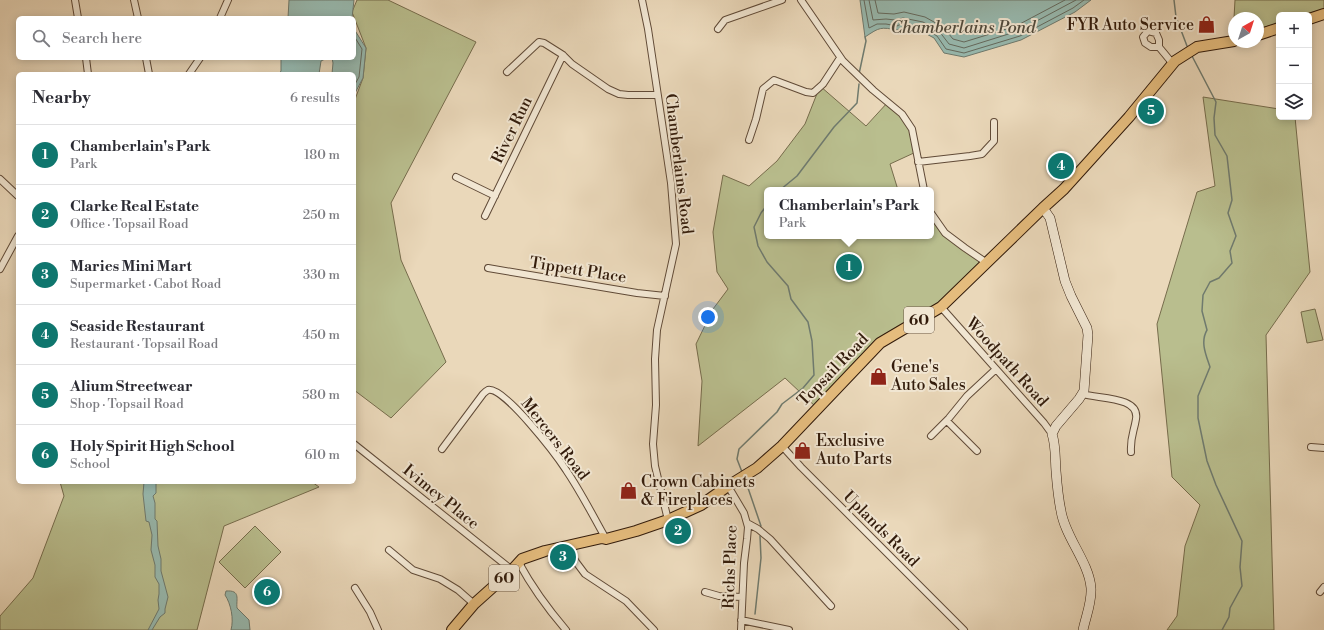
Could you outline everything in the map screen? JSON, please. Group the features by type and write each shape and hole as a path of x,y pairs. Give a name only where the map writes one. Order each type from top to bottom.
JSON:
{"main road":[{"path":"1312,18 1324,14"},
{"path":"1264,33 1276,29"},
{"name":"Topsail Road","path":"452,630 474,604 522,559 545,550 602,538 606,539 668,520 700,505 757,468 782,446 880,343 941,307 1043,208 1064,190 1129,118 1175,61 1197,47 1228,42"}],"street":[{"path":"75,0 78,16"},
{"path":"134,0 138,16"},
{"path":"221,16 228,0"},
{"name":"Chamberlains Road","path":"642,0 648,29 671,183 676,244 657,330 655,358 656,405 653,444 655,466 668,520"},
{"path":"718,29 725,20 782,0"},
{"path":"801,0 840,58 873,90 902,114 912,129 923,187"},
{"path":"507,72 540,42 563,55 572,64 619,94 628,96 658,96"},
{"path":"1158,48 1172,64"},
{"name":"River Run","path":"485,216 563,55"},
{"path":"749,140 763,89 774,80 806,92 813,93 823,84 840,58"},
{"path":"86,60 88,72"},
{"path":"146,60 148,72"},
{"path":"190,72 199,60"},
{"path":"918,162 982,154 994,141 994,122"},
{"path":"456,177 495,196"},
{"path":"0,179 16,194"},
{"path":"1043,208 1050,218 1065,281 1088,332 1086,384 1083,394 1056,426 1052,434 1062,516 1087,572 1090,584 1090,598 1083,630"},
{"path":"934,217 945,233 987,263"},
{"path":"0,269 16,240"},
{"name":"Tippett Place","path":"488,268 637,293 664,296"},
{"name":"Woodpath Road","path":"941,307 1044,423 1052,434"},
{"path":"932,436 947,421 967,396 996,369"},
{"name":"Mercers Road","path":"442,449 483,394 488,390 494,391 519,411 566,470 606,539"},
{"path":"1083,394 1127,402 1134,407 1137,416 1131,438 1131,452"},
{"path":"947,421 977,451"},
{"name":"Ivimey Place","path":"356,446 515,567"},
{"name":"Uplands Road","path":"782,446 801,467 964,630"},
{"path":"1311,447 1324,448"},
{"name":"Richs Place","path":"728,486 744,513 747,523 748,539 744,558 741,630"},
{"path":"747,523 758,529 770,539 831,606"},
{"path":"567,545 576,562 585,574 626,601 654,630"},
{"path":"389,550 413,570 440,579 458,590 474,604"},
{"path":"515,567 524,574 550,611 566,630"},
{"path":"355,588 370,612 378,630"},
{"path":"705,592 720,596 742,598"},
{"path":"741,620 789,630"}],"green space":[{"path":"357,0 388,0 476,42 391,203 401,260 446,362 391,418 356,392 356,97 363,78 366,48 356,22 356,16 354,16 352,12"},
{"path":"1235,0 1324,0 1324,9 1312,12 1276,12 1276,24 1264,27 1264,12 1234,12"},
{"path":"820,86 866,126 888,102 912,129 916,152 890,164 897,187 764,187 764,239 934,239 934,217 945,233 987,263 941,307 880,343 817,408 785,378 698,446 702,381 696,344 713,309 728,289 717,272 713,232 723,175 749,186 777,161 805,124"},
{"path":"1203,97 1276,109 1276,120 1295,120 1310,272 1266,335 1274,630 1167,630 1177,616 1185,546 1200,505 1172,477 1157,324 1197,192 1215,186"},
{"path":"1315,309 1323,340 1307,343 1301,312"},
{"path":"61,484 315,484 319,487 224,526 197,630 0,630 0,616 33,578 64,496"},
{"path":"255,526 281,552 245,588 219,562"}],"water":[{"path":"289,0 354,0 352,16 288,16"},
{"name":"Chamberlains Pond","path":"860,0 1091,0 1075,12 1021,40 964,57 944,53 934,38 921,31 903,27 898,30 887,28 880,29 865,37"},
{"path":"356,32 366,48 363,78 356,91 356,72 332,72 332,60 356,60"},
{"path":"281,60 323,60 321,61 319,72 280,72"},
{"path":"144,484 156,484 156,493 153,496 155,503 155,519 157,521 161,571 168,597 165,613 160,617 152,630 148,630 159,609 159,584 155,577 155,565 151,550 152,535 149,522 146,521 143,494"},
{"path":"226,591 231,591 236,594 237,608 249,620 250,630 231,630 232,616 229,603 225,595"}],"waterway":[{"path":"1174,0 1176,17 1187,46"},
{"path":"859,74 866,41 865,37"},
{"path":"1192,56 1216,102 1214,118 1215,135 1227,156 1232,200 1228,213 1236,236 1230,251 1232,263 1219,278 1210,282 1203,295 1202,311 1207,330 1204,344 1205,353 1210,367 1198,396 1198,418 1207,461 1216,485 1242,541 1240,567 1242,586 1230,608 1229,617 1222,630"},
{"path":"784,187 797,176 834,127 857,103 859,84"},
{"path":"742,472 737,459 739,449 777,412 782,404 803,388 814,375 812,341 808,322 791,299 788,286 767,262 758,246 754,227 764,209"},
{"path":"747,485 761,526"},
{"path":"755,614 761,558 760,536"}],"place":[{"name":"FYR Auto Service","path":"1207,25"},
{"name":"Alium Streetwear","path":"1151,111"},
{"name":"Seaside Restaurant","path":"1061,166"},
{"name":"Chamberlain's Park","path":"849,267"},
{"name":"Gene's Auto Sales","path":"878,376"},
{"name":"Exclusive Auto Parts","path":"803,450"},
{"name":"Crown Cabinets & Fireplaces","path":"628,491"},
{"name":"Clarke Real Estate","path":"678,531"},
{"name":"Maries Mini Mart","path":"563,557"},
{"name":"Holy Spirit High School","path":"267,592"}]}
